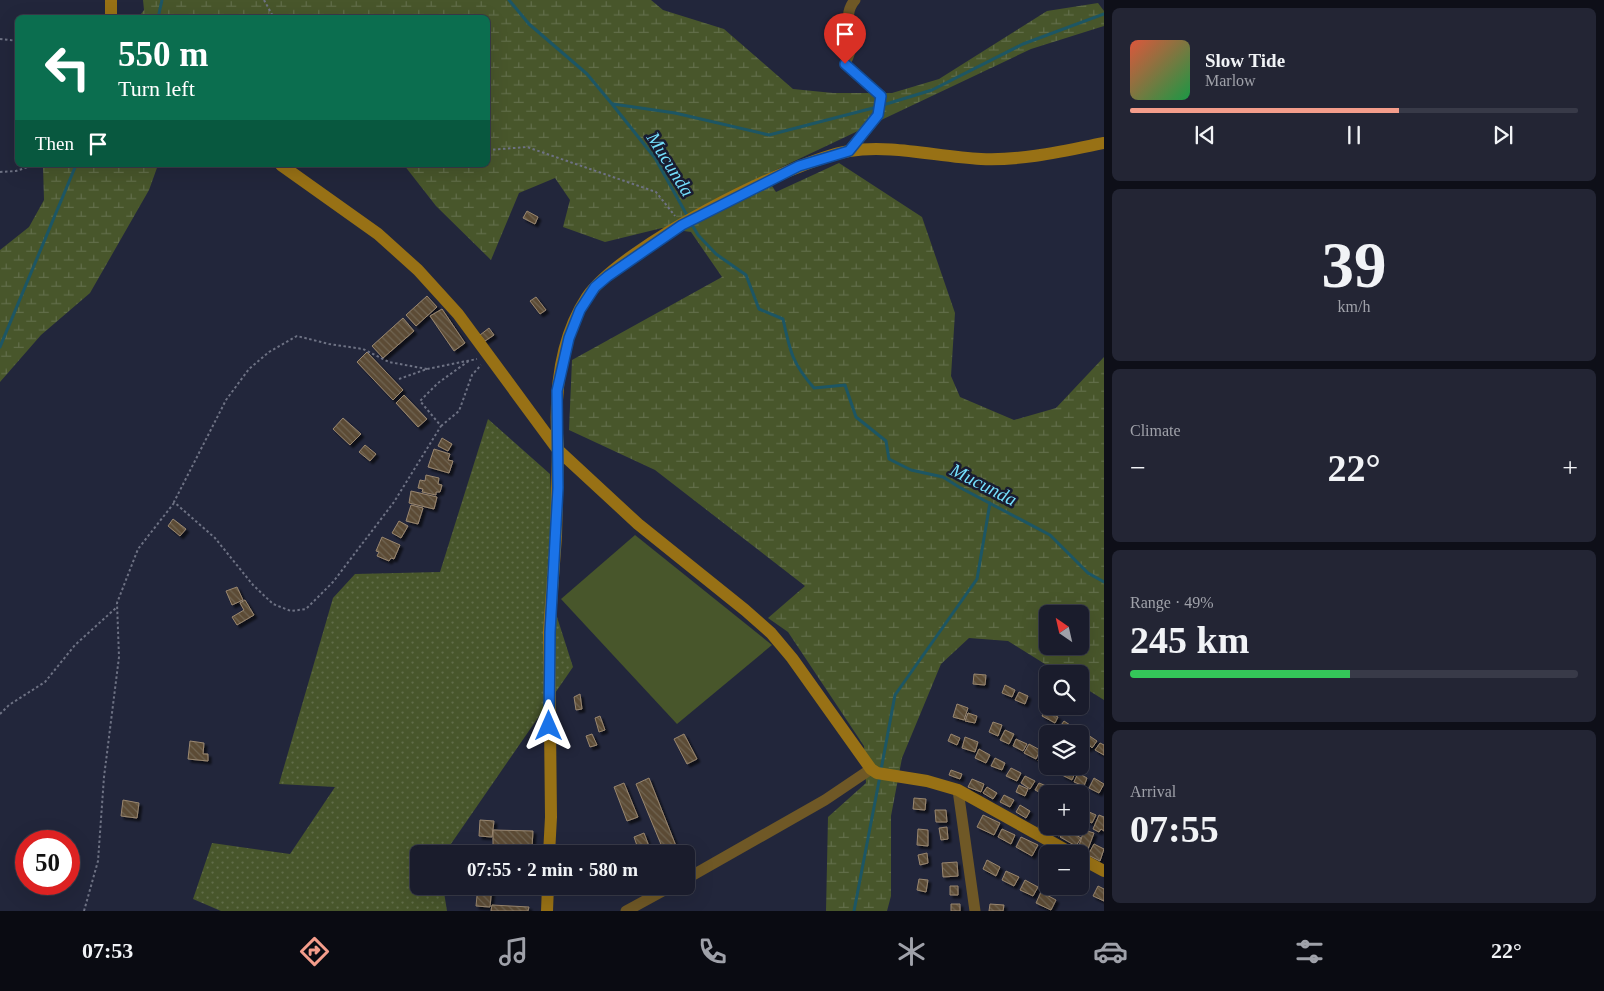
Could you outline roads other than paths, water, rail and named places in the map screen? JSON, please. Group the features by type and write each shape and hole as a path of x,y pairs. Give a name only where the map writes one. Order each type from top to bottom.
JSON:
{"main road":[{"path":"111,0 111,15"},
{"path":"549,845 551,817 549,640 556,536 558,450 556,426 559,378 569,338 587,298 595,287 625,262 698,216 799,166 849,151 890,150 998,160 1104,143"},
{"path":"284,167 322,193 397,250 458,314 558,450 638,524 771,633 792,658 871,769 877,773 927,781 958,790 1057,845"},
{"path":"1089,863 1104,871"},
{"path":"547,911 548,895"}],"street":[{"path":"849,151 878,115 881,96 845,64 852,47 847,25 851,4 855,0"},
{"path":"695,873 825,800 871,769"},
{"path":"958,790 975,911"},
{"path":"626,911 655,895"}],"waterway":[{"path":"159,15 162,0"},
{"name":"Mucunda","path":"509,0 529,24 587,74 612,104 655,158 688,217"},
{"path":"883,105 932,90 1023,44 1104,14"},
{"path":"613,104 675,113 769,135 877,107"},
{"path":"0,347 75,167"},
{"name":"Mucunda","path":"691,223 698,235 716,254 746,275 759,309 783,319 796,364 814,388 845,385 856,417 886,441 889,459 911,470 943,477 1050,535 1088,573 1104,582"},
{"path":"881,770 895,695 977,579 990,503"},
{"path":"854,911 880,776"}]}
